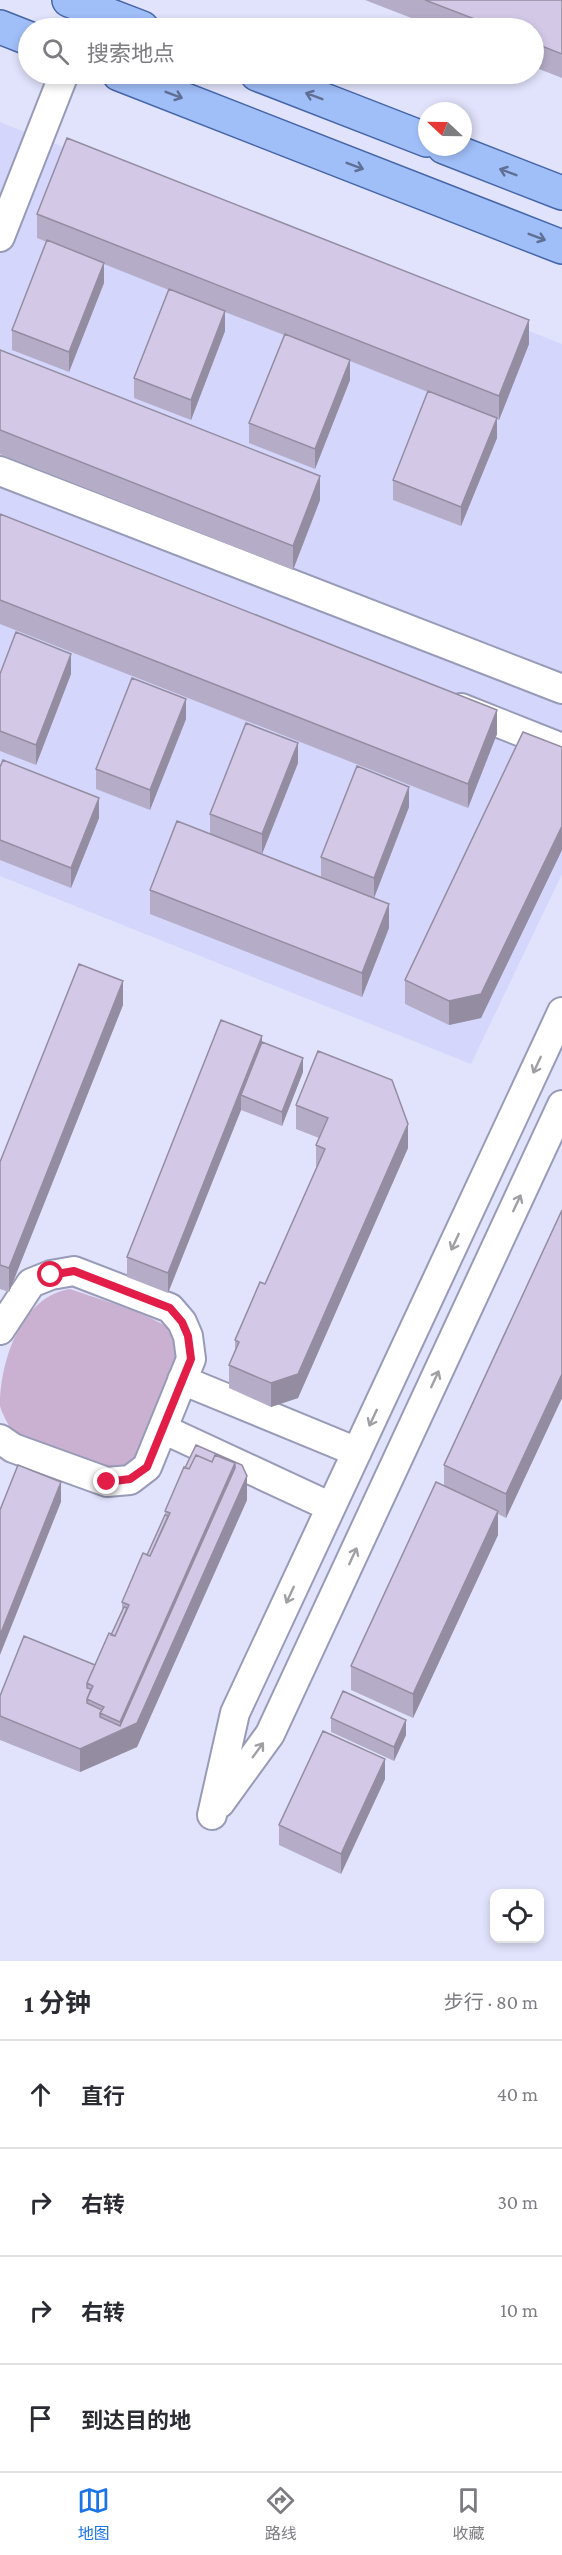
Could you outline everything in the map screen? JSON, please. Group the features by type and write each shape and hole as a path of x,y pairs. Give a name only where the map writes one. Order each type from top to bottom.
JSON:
{"main road":[{"path":"69,0 116,18"},
{"path":"0,27 18,34"},
{"path":"145,84 562,247"},
{"path":"282,84 418,137"},
{"path":"467,156 562,193"}],"street":[{"path":"0,237 60,84"},
{"path":"0,471 562,689"},
{"path":"439,700 562,748"},
{"path":"560,1112 270,1734 212,1815 235,1713 562,1012"},
{"path":"0,1330 31,1283 51,1275 74,1271 170,1308 182,1322 188,1336 191,1359 147,1467 130,1479 107,1482 13,1448 0,1439"},
{"path":"182,1380 357,1452"},
{"path":"163,1429 331,1507"}],"shaded area":[{"path":"0,122 562,344 562,874 471,1064 0,876"},
{"path":"70,1289 155,1320 172,1332 177,1343 178,1363 140,1454 120,1468 104,1469 12,1432 0,1406 4,1369 17,1333 39,1304 53,1294"}],"building":[{"path":"425,0 562,0 562,54 544,47 544,18 472,18"},
{"path":"67,138 529,320 499,396 37,214"},
{"path":"47,240 104,263 69,352 12,330"},
{"path":"169,289 225,311 191,400 134,378"},
{"path":"285,334 350,360 315,449 249,423"},
{"path":"0,350 320,476 293,546 0,430"},
{"path":"428,391 497,418 461,507 393,480"},
{"path":"0,514 497,710 468,784 0,600"},
{"path":"16,632 71,654 36,745 0,731 0,674"},
{"path":"132,678 186,699 150,790 96,769"},
{"path":"246,723 298,743 262,834 210,814"},
{"path":"523,732 562,747 562,826 481,994 449,1001 405,980"},
{"path":"3,760 99,798 71,868 0,840 0,767"},
{"path":"357,766 409,787 374,878 321,857"},
{"path":"177,821 389,904 362,973 150,890"},
{"path":"79,964 123,981 9,1268 0,1265 0,1162"},
{"path":"221,1020 262,1036 168,1273 127,1257"},
{"path":"262,1042 303,1058 282,1112 241,1095"},
{"path":"318,1051 392,1080 408,1124 298,1374 271,1383 229,1365 239,1342 235,1340 260,1282 265,1284 325,1149 316,1145 328,1118 296,1105"},
{"path":"562,1210 562,1374 506,1494 444,1465"},
{"path":"196,1445 242,1465 247,1476 137,1723 80,1749 0,1716 0,1696 24,1636 95,1665 87,1683 87,1688 91,1689 87,1703 102,1710 100,1717 120,1726 235,1468 235,1463 215,1455 212,1462 196,1455 189,1469 185,1468"},
{"path":"196,1455 212,1462 215,1455 235,1463 120,1722 100,1713 104,1707 87,1699 93,1686 87,1683 109,1633 115,1636 129,1605 122,1602 143,1553 150,1556 170,1513 165,1511 184,1467 189,1469"},
{"path":"18,1465 61,1482 0,1635 0,1510"},
{"path":"436,1482 498,1511 413,1694 351,1666"},
{"path":"165,1515 168,1516 150,1556 147,1555"},
{"path":"124,1607 127,1608 115,1636 111,1635"},
{"path":"343,1691 406,1720 394,1747 331,1718"},
{"path":"323,1731 385,1759 341,1854 279,1825"}],"route":[{"path":"51,1275 74,1271 170,1308 182,1322 188,1336 191,1359 147,1467 130,1479 107,1482"}]}
